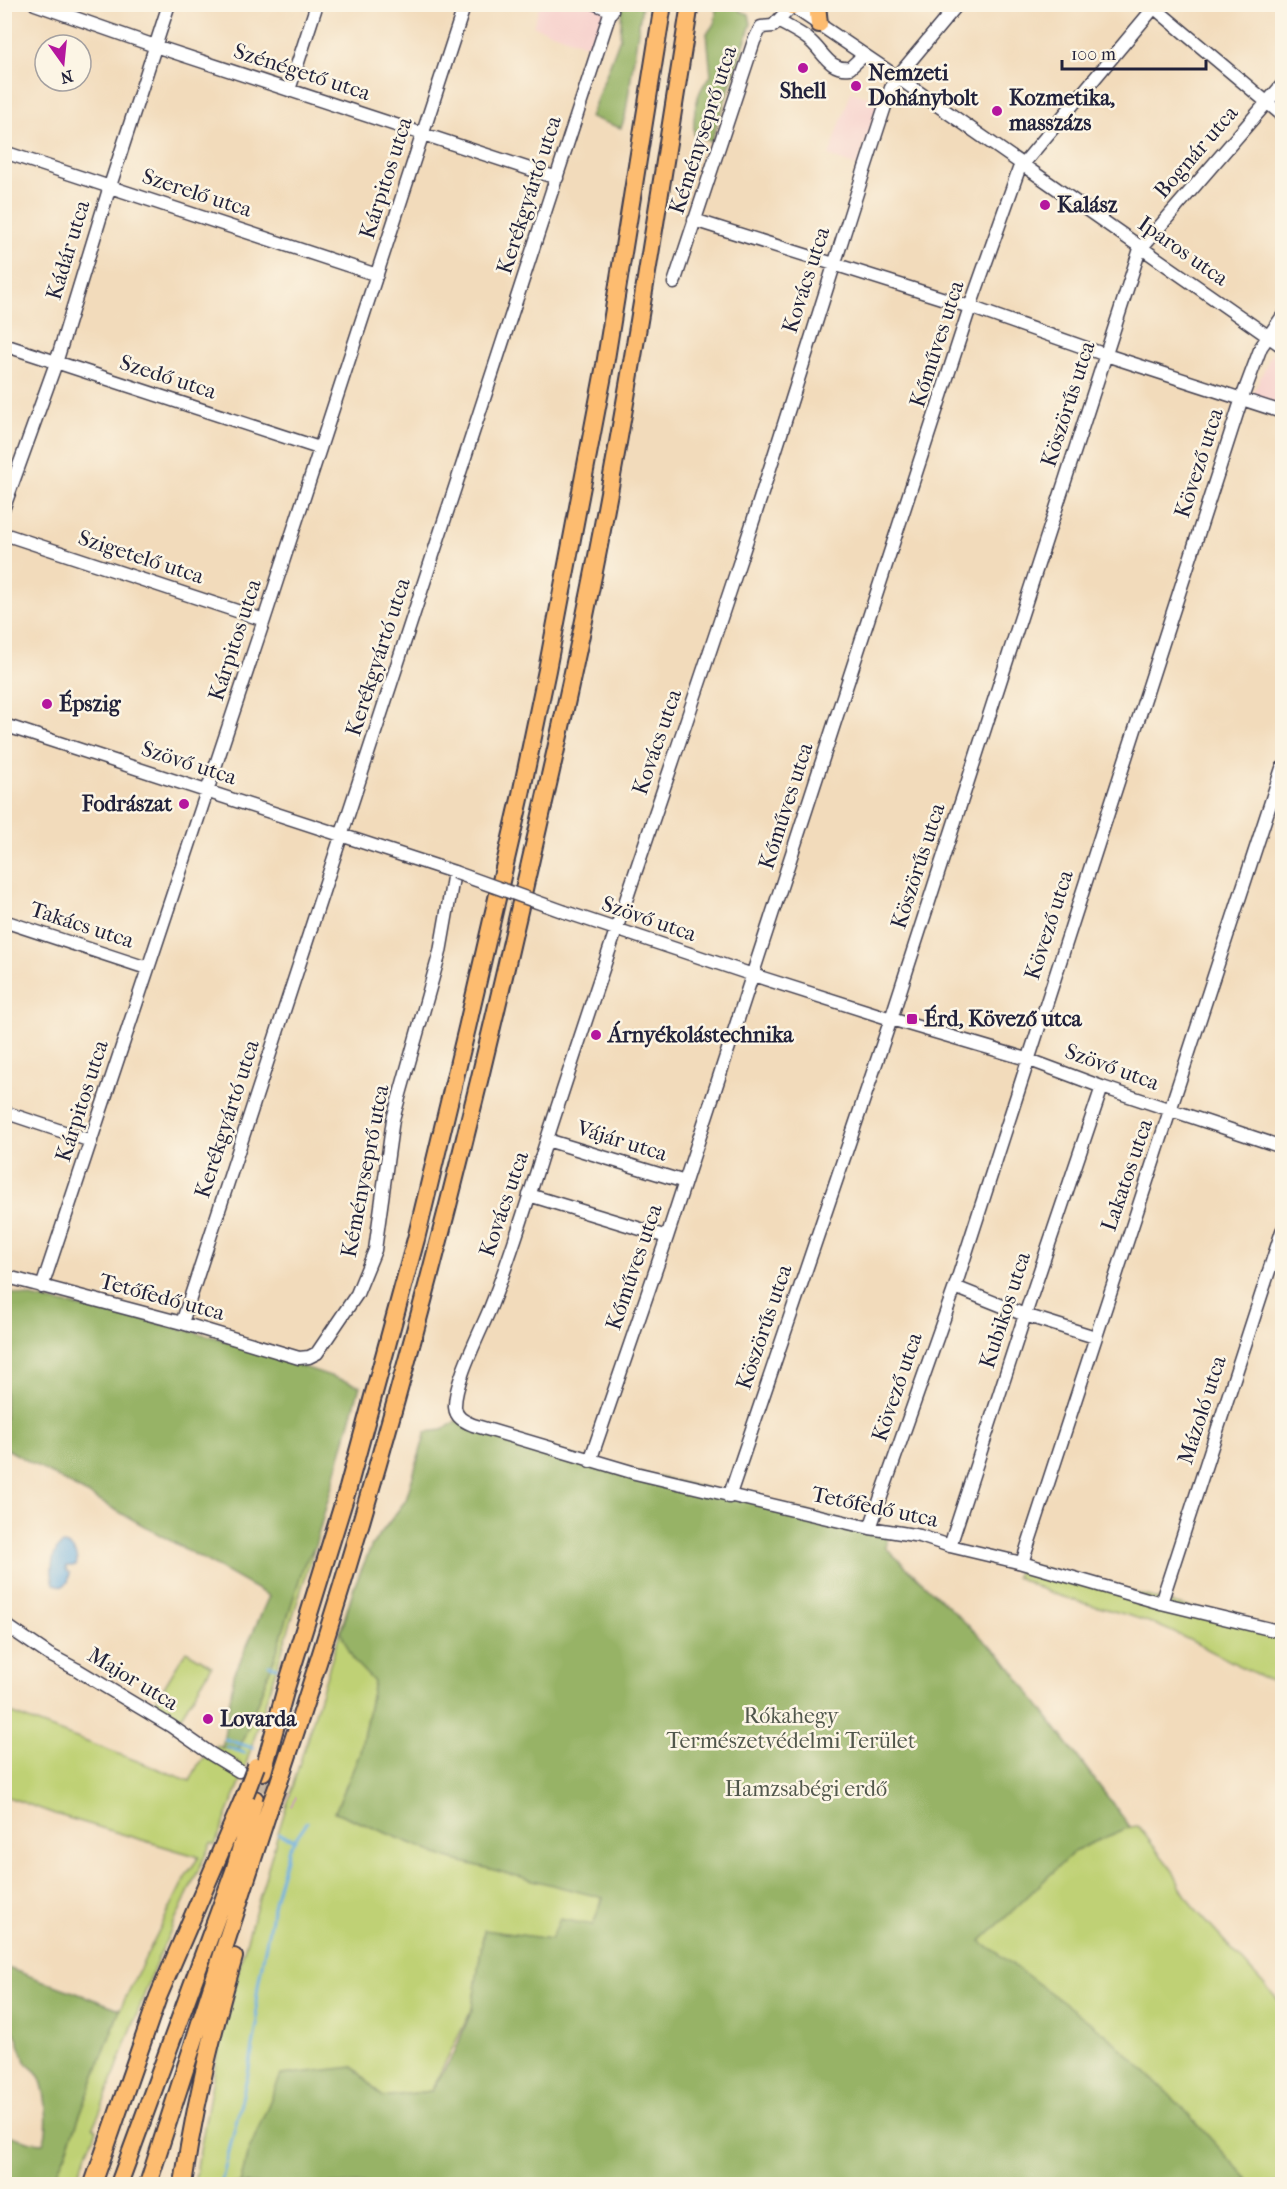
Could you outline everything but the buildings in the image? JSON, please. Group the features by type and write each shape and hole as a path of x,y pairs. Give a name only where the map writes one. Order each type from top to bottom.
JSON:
{"highway":[{"path":"119,2184 234,1871 257,1799 260,1769 348,1488 416,1239 520,799 547,670 605,365 663,4"},
{"path":"93,2184 158,1997 257,1799 279,1782 329,1632 435,1257 490,1040 560,736 606,505 690,4"},
{"path":"817,4 819,24"},
{"path":"183,2184 215,2024 261,1867 266,1821 257,1799"},
{"path":"148,2184 266,1821"},
{"path":"86,2184 127,2084"}],"street":[{"name":"Szénégető utca","path":"35,4 155,46 557,178"},
{"name":"Kádár utca","path":"4,507 56,363 169,4"},
{"path":"289,90 317,4"},
{"name":"Kárpitos utca","path":"42,1287 264,620 465,4"},
{"path":"596,4 613,8"},
{"name":"Kovács utca","path":"459,1419 455,1402 466,1364 492,1304 530,1195 615,930 738,567 888,99 897,77 958,4"},
{"name":"Iparos utca","path":"794,5 1282,346"},
{"name":"Kéményseprő utca","path":"674,283 754,41 761,27 773,26 794,5"},
{"path":"1154,6 1282,115"},
{"name":"Kőműves utca","path":"590,1461 667,1237 970,307 1017,174 1022,165 1154,6"},
{"name":"Kerékgyártó utca","path":"182,1323 613,8"},
{"path":"778,21 810,40 828,62 838,68 850,68 864,55"},
{"name":"Bognár utca","path":"1142,247 1282,85"},
{"name":"Szerelő utca","path":"4,152 377,275"},
{"path":"694,220 970,307 1106,355 1282,412"},
{"name":"Köszörűs utca","path":"729,1497 891,1019 1142,247"},
{"name":"Kövező utca","path":"870,1528 955,1287 1242,398 1262,347 1282,316"},
{"name":"Szedő utca","path":"4,345 319,448"},
{"name":"Szigetelő utca","path":"4,534 264,620"},
{"name":"Szövő utca","path":"4,725 454,872 615,930 891,1019 1027,1059 1102,1087 1282,1147"},
{"name":"Lakatos utca","path":"1022,1563 1095,1337 1172,1111 1282,768"},
{"name":"Kéményseprő utca","path":"309,1358 316,1353 357,1294 375,1250 393,1119 440,952 454,872"},
{"name":"Takács utca","path":"4,921 147,968"},
{"name":"Kubikos utca","path":"950,1546 1102,1087"},
{"path":"4,1112 91,1141"},
{"name":"Vájár utca","path":"547,1140 685,1182"},
{"path":"530,1195 667,1237"},
{"name":"Mázoló utca","path":"1161,1603 1282,1231"},
{"name":"Tetőfedő utca","path":"4,1276 182,1323 299,1358 309,1358"},
{"path":"955,1287 1025,1315 1095,1337"},
{"name":"Tetőfedő utca","path":"459,1419 590,1461 729,1497 870,1528 920,1536 1161,1603 1282,1632"},
{"name":"Major utca","path":"4,1624 48,1654 171,1726 239,1771"}],"shaded area":[{"path":"540,5 608,5 594,48 533,26"},
{"path":"851,92 880,101 857,166 829,156"},
{"path":"1273,350 1282,357 1282,407 1252,396"}],"green space":[{"path":"622,5 642,5 625,117 621,128 590,117 620,38"},
{"path":"715,5 737,5 740,11 749,14 751,24 711,142 694,135 694,119 698,96 711,76 707,33 715,20"},
{"path":"5,1292 142,1319 218,1338 360,1386 315,1546 304,1564 276,1654 239,1750 222,1748 234,1675 269,1596 5,1448"},
{"name":"Hamzsabégi erdő","path":"460,1419 590,1461 889,1531 886,1548 1004,1659 1130,1827 1076,1850 981,1941 1107,2035 1180,2105 1252,2184 240,2184 247,2155 281,2075 353,2067 383,2097 431,2091 454,2054 472,2009 484,1930 551,1939 560,1919 593,1925 603,1898 447,1858 335,1812 360,1753 374,1682 354,1661 341,1633 354,1587 372,1545 406,1500 426,1432 442,1430"},
{"name":"Hamzsabégi erdő","path":"426,1432 1004,1659 1130,1827 1138,1826 1173,1871 1193,1907 1282,2004 1282,2184 405,2184 748,1966 374,1682 360,1753 336,1812 447,1858 603,1897 593,1925 551,1939 484,1931 472,2009 431,2091 383,2097 353,2067 247,2155 240,2184 194,2184 216,2061 242,1957 278,1833 354,1587 372,1545 406,1500"},
{"path":"315,1546 240,1783 215,1845 211,1843 158,1958 93,2127 97,2130 74,2184 51,2184 65,2155 120,2009 187,1874 199,1857 55,1814 5,1796 5,1711 190,1781 199,1763 206,1757 236,1775 240,1763 215,1751 217,1745 222,1748 239,1750 276,1654 304,1564"},
{"path":"1022,1563 1282,1632 1282,1682 1278,1684 1262,1677 1154,1624 1066,1598 1032,1585 1016,1576"},
{"path":"186,1651 212,1666 180,1718 155,1702"},
{"path":"5,1967 120,2009 65,2155 51,2184 5,2184 5,2134 43,2143 47,2118 40,2079 27,2063 16,2035 5,2021"}],"water":[{"path":"63,1544 72,1549 77,1563 76,1566 66,1566 66,1570 70,1573 68,1582 63,1586 54,1584 52,1568 56,1551"}],"waterway":[{"path":"269,1665 277,1667"},
{"path":"225,1739 253,1748"},
{"path":"227,1747 245,1753"},
{"path":"221,2184 248,2074 257,2024 256,2001 259,1980 275,1897 289,1848 307,1822"},
{"path":"279,1834 294,1839"}],"tunnel":[{"path":"245,1774 294,1803"}],"place":[{"name":"Shell","path":"803,68"},
{"name":"Nemzeti Dohánybolt","path":"856,86"},
{"name":"Kozmetika, masszázs","path":"997,111"},
{"name":"Kalász","path":"1045,205"},
{"name":"Épszig","path":"47,704"},
{"name":"Fodrászat","path":"184,804"},
{"name":"Érd, Kövező utca","path":"912,1019"},
{"name":"Árnyékolástechnika","path":"596,1035"},
{"name":"Lovarda","path":"208,1719"}],"park label":[{"name":"Rókahegy Természetvédelmi Terület","path":"791,1728"}]}
